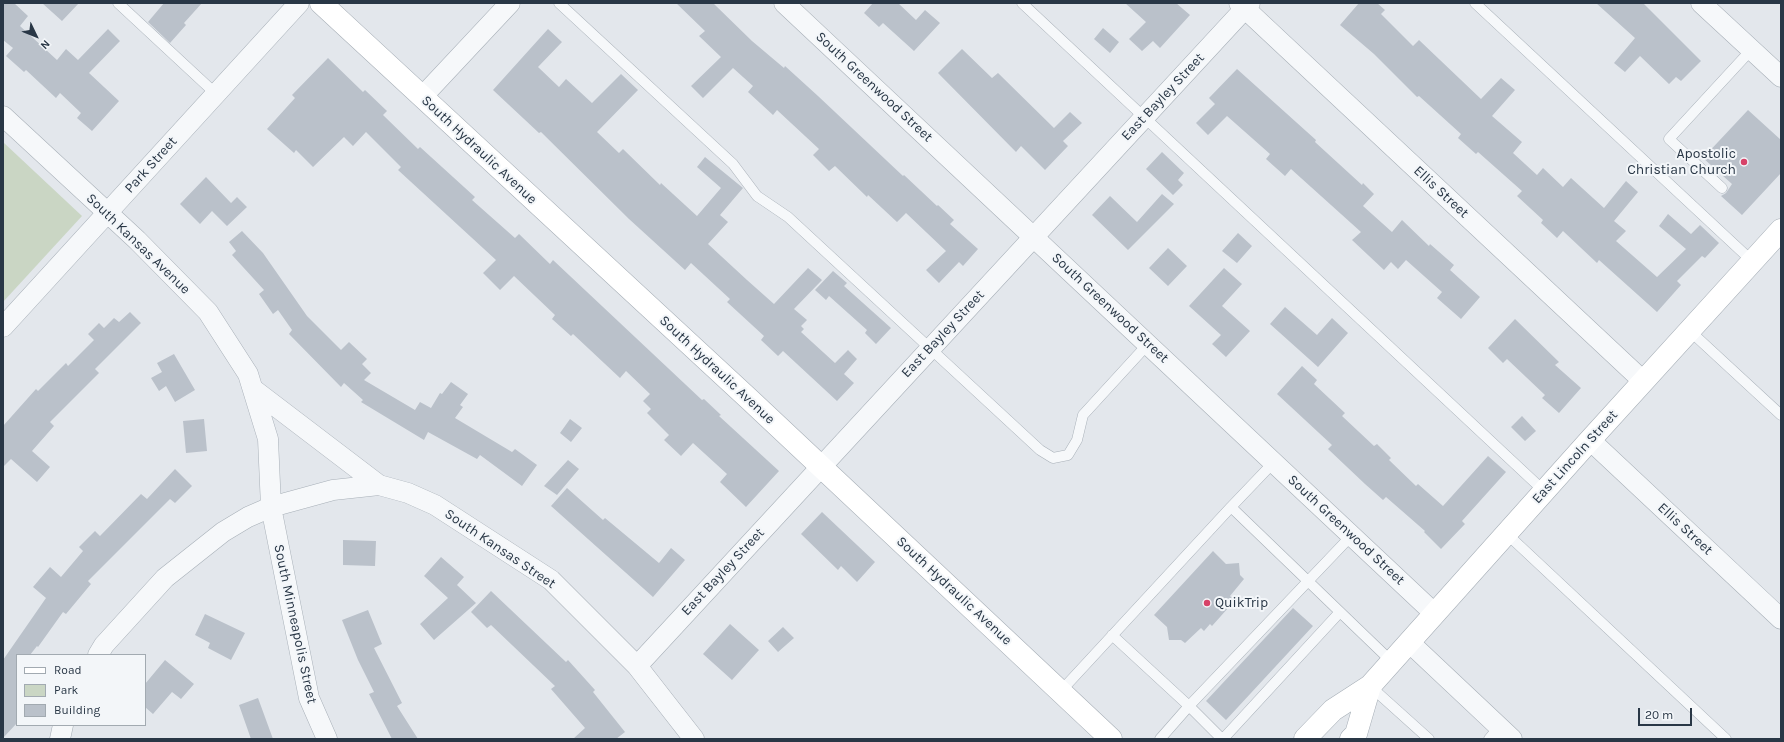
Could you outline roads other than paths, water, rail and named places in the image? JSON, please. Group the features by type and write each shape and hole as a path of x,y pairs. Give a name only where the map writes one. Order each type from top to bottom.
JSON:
{"street":[{"name":"Park Street","path":"3,327 299,3"},
{"name":"South Hydraulic Avenue","path":"321,3 820,466 1111,739"},
{"path":"422,97 510,3"},
{"name":"South Greenwood Street","path":"784,3 1435,614"},
{"path":"1701,3 1781,77"},
{"name":"East Bayley Street","path":"637,666 820,466 1145,117 1245,5"},
{"name":"Ellis Street","path":"1245,5 1643,381"},
{"name":"South Kansas Avenue","path":"3,116 107,213 208,312 240,360 253,389 268,439 271,507"},
{"name":"East Lincoln Street","path":"1305,739 1332,710 1370,686 1643,381 1781,230"},
{"name":"South Kansas Avenue","path":"253,389 379,485"},
{"name":"Ellis Street","path":"1590,440 1781,618"},
{"name":"South Kansas Street","path":"271,507 333,490 379,485 408,493 435,505 551,580 637,666 694,739"},
{"path":"99,654 104,645 165,578 223,532 248,517 271,507"},
{"name":"South Minneapolis Street","path":"271,507 309,698 327,739"},
{"path":"1410,643 1500,735"},
{"name":"East Lincoln Street","path":"1351,739 1356,734 1370,686"},
{"path":"60,739 63,726"}],"lane":[{"path":"118,3 216,94"},
{"path":"560,3 733,164 756,196 788,218 1040,450 1053,458 1068,455 1077,440 1083,415 1148,344"},
{"path":"1022,3 1544,491"},
{"path":"1475,3 1753,262"},
{"path":"1722,188 1670,140 1751,50"},
{"path":"1690,331 1781,414"},
{"path":"1060,692 1274,462"},
{"path":"1231,507 1392,662"},
{"path":"1506,534 1726,739"},
{"path":"1160,739 1307,580 1352,535"},
{"path":"1112,635 1223,739 1340,612"},
{"path":"1370,686 1425,738"}],"place":[{"name":"Apostolic Christian Church","path":"1744,162"},
{"name":"QuikTrip","path":"1207,603"}]}
